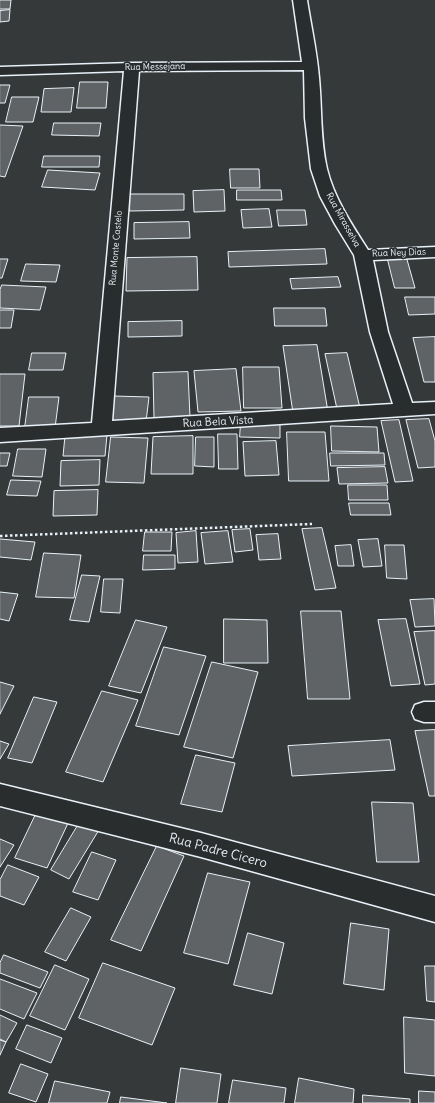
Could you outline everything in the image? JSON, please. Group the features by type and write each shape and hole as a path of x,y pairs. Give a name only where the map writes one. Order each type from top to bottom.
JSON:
{"street":[{"name":"Rua Mirasselva","path":"300,0 310,66 313,118 319,169 328,196 343,224 363,255 379,332 405,411"},
{"name":"Rua Messejana","path":"0,71 132,67 310,66"},
{"name":"Rua Monte Castelo","path":"101,429 132,67"},
{"name":"Rua Ney Dias","path":"363,255 435,252"},
{"name":"Rua Bela Vista","path":"0,435 435,408"},
{"name":"Rua Padre Cicero","path":"0,795 201,846 435,909"}],"path":[{"path":"0,536 312,524"}],"building":[{"path":"0,0 11,0 10,9 0,9"},
{"path":"10,10 9,21 0,22 0,11"},
{"path":"80,82 108,82 106,108 77,108"},
{"path":"0,85 10,85 5,103 0,103"},
{"path":"74,88 71,112 41,112 44,89"},
{"path":"12,97 39,97 33,122 6,122"},
{"path":"54,123 101,123 99,136 52,135"},
{"path":"0,125 23,126 5,177 0,176"},
{"path":"44,156 100,156 99,167 42,167"},
{"path":"230,169 259,169 260,188 231,188"},
{"path":"48,170 100,173 95,190 42,187"},
{"path":"224,190 225,211 194,212 193,191"},
{"path":"237,190 281,190 282,200 237,200"},
{"path":"130,194 184,194 184,210 130,211"},
{"path":"269,209 272,227 243,228 241,210"},
{"path":"277,210 305,210 307,225 279,226"},
{"path":"189,222 190,238 134,239 134,223"},
{"path":"325,249 327,264 229,267 228,252"},
{"path":"387,256 406,256 415,288 395,288"},
{"path":"197,257 198,290 126,291 127,258"},
{"path":"0,259 8,259 2,278 0,278"},
{"path":"26,264 60,265 56,282 21,281"},
{"path":"338,277 341,287 292,289 290,279"},
{"path":"2,285 46,287 40,310 0,308 0,290"},
{"path":"405,297 435,297 435,314 409,315"},
{"path":"274,308 325,308 327,326 275,326"},
{"path":"0,310 14,310 11,328 0,328"},
{"path":"182,321 182,336 128,337 128,322"},
{"path":"435,337 435,382 424,382 413,338"},
{"path":"317,345 328,412 293,413 283,346"},
{"path":"32,353 66,353 63,370 29,370"},
{"path":"347,353 360,408 337,409 325,354"},
{"path":"243,367 279,367 282,408 244,408"},
{"path":"236,369 241,411 198,412 194,371"},
{"path":"188,372 190,417 154,418 153,373"},
{"path":"0,374 25,374 19,426 0,426"},
{"path":"113,396 149,397 146,422 110,421"},
{"path":"29,397 59,397 55,428 25,428"},
{"path":"429,419 435,441 435,467 418,468 406,420"},
{"path":"399,420 413,481 395,482 381,421"},
{"path":"241,423 280,424 280,438 240,437"},
{"path":"331,426 377,427 379,452 332,451"},
{"path":"287,432 325,432 329,481 289,481"},
{"path":"218,434 237,434 238,469 219,469"},
{"path":"107,435 105,456 63,456 65,436"},
{"path":"193,436 193,474 151,474 153,437"},
{"path":"111,437 148,438 144,483 106,482"},
{"path":"196,437 214,437 214,467 195,466"},
{"path":"276,441 279,475 245,476 243,442"},
{"path":"18,449 46,449 42,477 13,476"},
{"path":"0,453 10,453 7,466 0,466"},
{"path":"330,453 384,453 385,465 331,466"},
{"path":"100,460 99,485 60,486 61,461"},
{"path":"385,467 388,483 339,484 337,468"},
{"path":"11,480 41,481 37,496 7,495"},
{"path":"348,485 387,485 388,500 349,500"},
{"path":"98,490 97,515 53,516 54,491"},
{"path":"349,503 389,503 391,515 351,515"},
{"path":"322,528 336,588 315,590 302,529"},
{"path":"250,529 253,550 235,552 232,530"},
{"path":"196,531 198,562 178,563 176,533"},
{"path":"228,531 233,562 205,564 201,533"},
{"path":"145,532 172,532 171,551 143,551"},
{"path":"278,534 281,559 259,560 256,535"},
{"path":"0,539 35,542 31,560 0,557"},
{"path":"378,539 382,566 363,567 358,540"},
{"path":"351,545 354,566 338,566 335,546"},
{"path":"385,545 404,545 407,579 387,578"},
{"path":"44,553 81,555 74,598 36,597"},
{"path":"144,555 175,555 175,569 143,570"},
{"path":"82,575 100,576 89,622 70,620"},
{"path":"104,579 123,579 120,613 101,612"},
{"path":"0,592 18,594 9,621 0,619"},
{"path":"434,599 435,626 415,627 410,600"},
{"path":"301,611 341,611 350,699 308,699"},
{"path":"224,619 267,620 268,663 224,663"},
{"path":"406,619 420,684 391,686 378,620"},
{"path":"136,620 167,627 141,693 109,686"},
{"path":"435,631 435,684 425,685 414,632"},
{"path":"164,647 206,656 179,735 136,726"},
{"path":"212,662 258,672 233,758 184,747"},
{"path":"0,682 14,686 0,714"},
{"path":"102,691 138,700 103,782 66,772"},
{"path":"34,697 57,702 32,763 8,758"},
{"path":"435,730 435,796 429,796 415,731"},
{"path":"390,740 395,770 292,776 288,746"},
{"path":"0,741 9,744 0,759"},
{"path":"196,755 235,763 222,812 181,804"},
{"path":"372,802 413,803 419,862 377,862"},
{"path":"37,812 69,821 47,868 15,858"},
{"path":"83,817 102,825 69,879 51,870"},
{"path":"0,839 14,845 0,867"},
{"path":"157,846 184,856 141,951 111,940"},
{"path":"92,852 116,860 98,900 73,892"},
{"path":"8,865 39,877 24,905 0,896 0,880"},
{"path":"208,873 250,882 228,964 184,953"},
{"path":"71,908 91,917 66,961 45,952"},
{"path":"351,923 389,929 384,990 344,984"},
{"path":"248,933 284,943 272,994 234,985"},
{"path":"4,955 48,972 40,988 0,973 0,963"},
{"path":"103,963 175,988 152,1045 79,1018"},
{"path":"55,965 89,979 65,1030 30,1016"},
{"path":"425,966 435,966 435,1002 427,1001"},
{"path":"0,979 37,993 24,1019 0,1009"},
{"path":"0,1015 17,1023 6,1042 0,1039"},
{"path":"404,1017 435,1020 435,1076 405,1073"},
{"path":"27,1025 62,1038 51,1063 16,1049"},
{"path":"0,1040 6,1042 0,1055"},
{"path":"21,1064 48,1074 36,1102 9,1093"},
{"path":"181,1068 221,1074 217,1103 176,1103"},
{"path":"299,1078 354,1089 353,1103 295,1103"},
{"path":"233,1080 286,1088 284,1103 229,1103"},
{"path":"55,1081 110,1092 107,1103 49,1103"},
{"path":"419,1091 435,1092 435,1103 419,1103"},
{"path":"363,1095 410,1099 410,1103 363,1103"},
{"path":"121,1097 167,1103 120,1103"}]}
